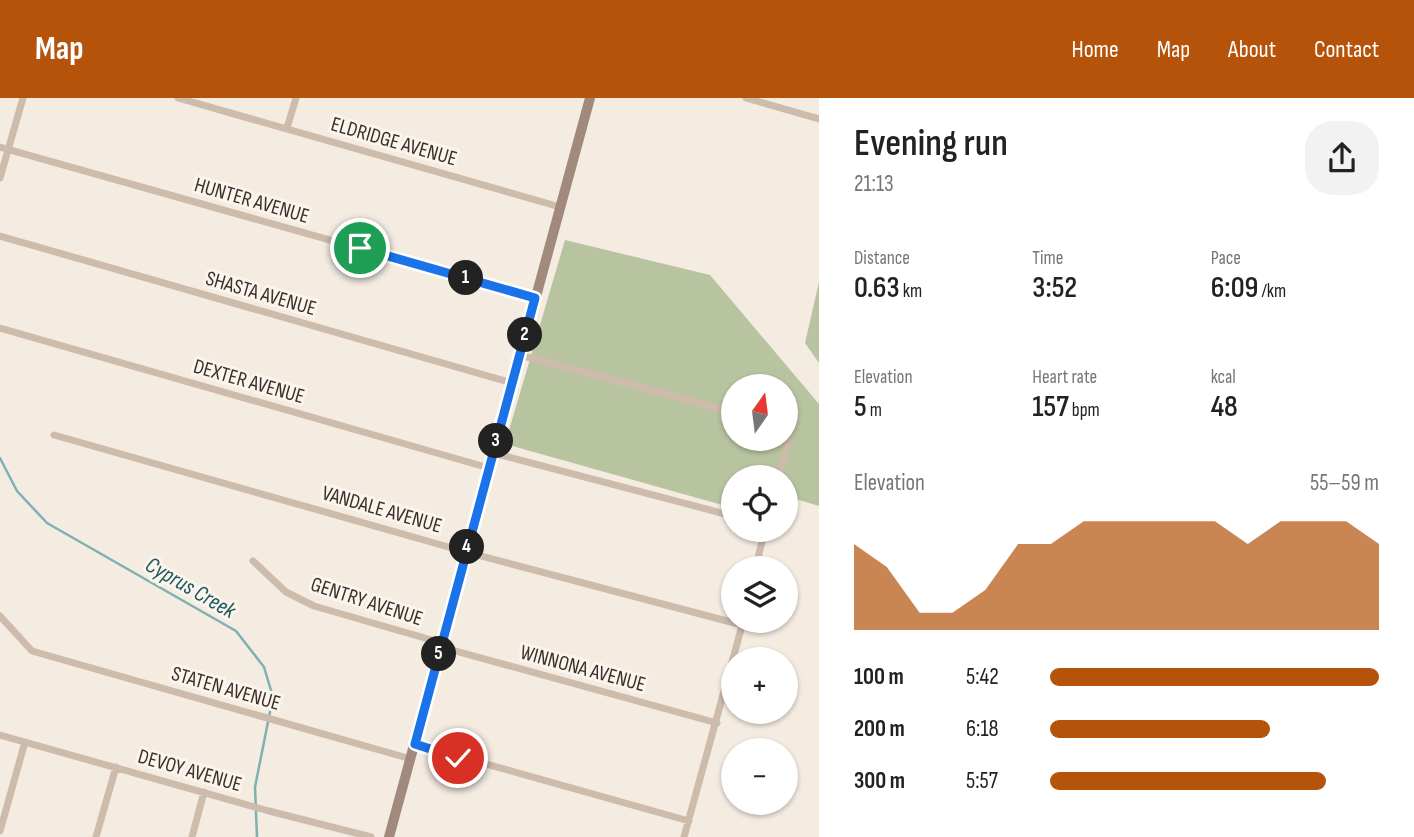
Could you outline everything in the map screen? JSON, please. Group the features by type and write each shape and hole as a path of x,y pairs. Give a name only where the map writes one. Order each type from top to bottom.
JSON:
{"main road":[{"path":"389,837 590,98"}],"street":[{"path":"0,178 4,148 23,98"},
{"name":"ELDRIDGE AVENUE","path":"178,98 560,207"},
{"path":"287,128 296,98"},
{"path":"746,98 819,119"},
{"name":"HUNTER AVENUE","path":"4,148 535,298"},
{"name":"SHASTA AVENUE","path":"0,236 512,383"},
{"name":"DEXTER AVENUE","path":"0,328 489,468"},
{"path":"520,355 721,409"},
{"name":"VANDALE AVENUE","path":"54,435 466,552 721,618"},
{"path":"493,453 721,513"},
{"name":"GENTRY AVENUE","path":"253,561 286,592 314,606 441,645"},
{"name":"STATEN AVENUE","path":"0,616 32,651 411,759"},
{"path":"684,837 740,633"},
{"name":"WINNONA AVENUE","path":"441,645 717,723"},
{"name":"DEVOY AVENUE","path":"0,734 240,803 371,837"},
{"path":"0,831 25,742"},
{"path":"415,744 689,821"},
{"path":"96,837 116,767"},
{"path":"192,837 204,792"}],"green space":[{"path":"565,240 710,275 794,374 721,374 721,452 798,452 798,379 819,404 819,506 798,500 798,465 721,465 721,505 505,444"},
{"path":"819,282 819,363 805,343"}],"waterway":[{"name":"Cyprus Creek","path":"0,458 17,491 47,523 236,631 264,667 273,697 255,787 257,837"}],"route":[{"path":"360,248 535,298 415,744 458,758"}]}
